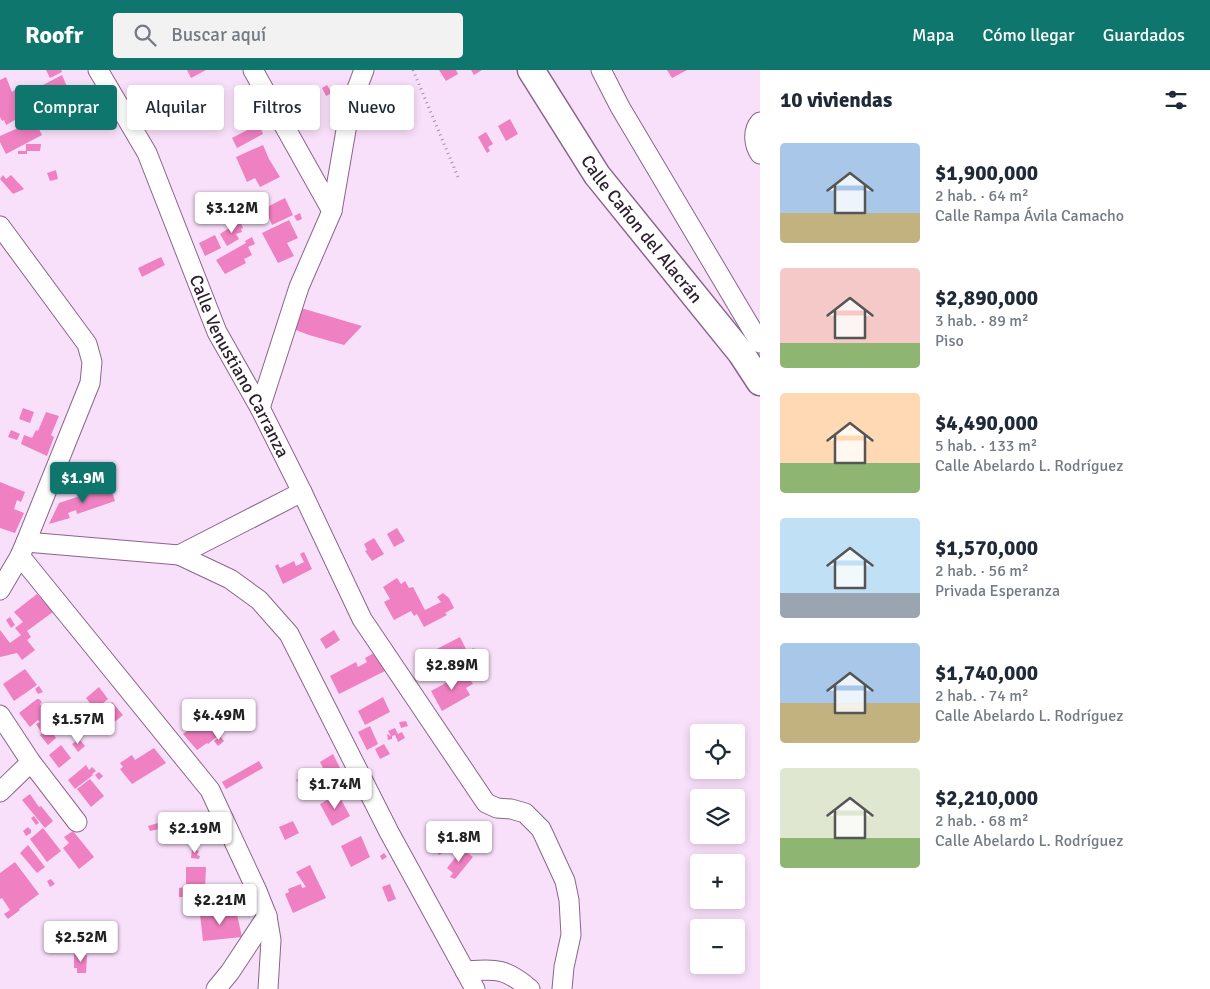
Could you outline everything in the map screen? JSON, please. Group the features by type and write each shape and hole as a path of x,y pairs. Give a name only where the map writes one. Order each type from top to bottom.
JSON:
{"main road":[{"name":"Calle Cañon del Alacrán","path":"530,70 596,175 755,343 760,382"}],"street":[{"name":"Calle Venustiano Carranza","path":"98,70 147,153 217,332 260,408 362,619 486,803 496,808 511,809 525,813 541,829 565,881 569,900 571,935 564,967 562,989"},
{"path":"253,70 332,211"},
{"path":"260,408 299,286 332,211 350,107 364,70"},
{"path":"601,70 620,107 755,343"},
{"path":"760,122 754,139 760,154"},
{"path":"0,226 87,344 92,362 90,383 23,549 0,590"},
{"path":"179,555 302,492"},
{"path":"23,549 179,555 230,579 259,600 289,634 390,832 475,989"},
{"path":"23,549 210,790 267,916 272,940 268,989"},
{"path":"0,715 31,762 77,822"},
{"path":"0,792 31,762"},
{"path":"216,989 230,972 267,916"},
{"path":"465,971 495,969 510,974 530,989"}],"path":[{"path":"413,70 458,177"}],"building":[{"path":"46,70 61,70 62,72 50,78"},
{"path":"187,70 206,70 191,78"},
{"path":"439,70 456,70 458,74 446,81"},
{"path":"471,70 482,70 474,75"},
{"path":"667,70 687,70 672,78"},
{"path":"62,75 66,85 43,85"},
{"path":"6,77 12,92 15,90 15,120 6,125 0,117 0,80"},
{"path":"327,85 330,94 326,96 322,88"},
{"path":"510,119 518,134 506,141 498,126"},
{"path":"15,129 40,130 42,135 6,154 0,142 0,136"},
{"path":"247,130 261,130 263,134 237,148 232,138"},
{"path":"486,132 493,144 488,147 490,151 487,153 478,137"},
{"path":"26,144 41,144 40,151 27,151 27,154 18,154 18,151 26,151"},
{"path":"263,145 280,177 260,187 255,178 247,182 236,157"},
{"path":"56,170 58,179 50,181 47,173"},
{"path":"3,175 6,179 11,175 24,189 13,194 0,179"},
{"path":"285,198 293,215 272,225 265,208"},
{"path":"300,213 302,219 297,221 294,216"},
{"path":"289,220 298,238 287,243 294,256 278,263 262,233"},
{"path":"240,221 243,228 241,229 242,232 236,234 239,239 227,246 220,234"},
{"path":"215,235 221,248 205,256 199,243"},
{"path":"252,237 255,244 248,247 252,255 244,259 246,263 225,274 216,260 246,243 245,241"},
{"path":"161,257 165,265 142,277 138,268"},
{"path":"301,308 362,326 344,345 309,335 293,329"},
{"path":"23,408 34,412 30,423 19,419"},
{"path":"46,412 59,416 51,435 54,437 47,456 21,444 24,435 32,438 36,430 38,431"},
{"path":"11,430 20,434 17,440 8,437"},
{"path":"0,482 25,492 21,502 17,500 14,509 24,513 15,533 0,528"},
{"path":"110,486 115,501 77,514 76,510 68,513 70,518 49,524 59,503"},
{"path":"397,528 405,541 394,547 387,534"},
{"path":"374,538 384,554 372,561 365,551 367,550 364,544"},
{"path":"304,552 312,569 283,584 275,566 278,564 280,568 294,561 296,566 304,562 300,554"},
{"path":"397,578 401,584 405,581 409,588 413,587 425,610 441,602 437,597 443,593 449,598 454,608 445,613 447,615 424,627 417,614 414,616 411,611 394,620 384,602 390,599 383,587"},
{"path":"37,594 53,612 27,631 31,637 27,640 35,650 22,660 17,653 0,657 0,630 10,643 21,635 15,628 23,622 14,612"},
{"path":"10,617 15,625 11,628 6,620"},
{"path":"334,630 340,640 326,649 320,639"},
{"path":"460,637 467,651 474,648 476,652 469,656 467,652 440,666 431,652"},
{"path":"374,653 385,671 339,694 330,676 356,662 358,667 367,662 365,658"},
{"path":"25,669 37,685 14,701 3,684"},
{"path":"457,672 460,677 466,674 473,684 466,688 470,695 442,711 431,691 451,680 448,675"},
{"path":"39,686 43,692 38,694 35,689"},
{"path":"99,687 108,699 95,710 86,698"},
{"path":"383,697 390,712 365,725 358,711"},
{"path":"37,699 42,702 40,704 47,713 51,710 60,722 50,729 56,738 48,745 40,735 42,733 36,724 40,722 38,720 30,727 19,713"},
{"path":"112,702 123,715 112,724 101,710"},
{"path":"76,706 80,712 75,716 70,710"},
{"path":"205,717 218,736 197,750 183,734"},
{"path":"406,721 408,726 401,728 399,722"},
{"path":"370,726 378,744 367,750 358,732"},
{"path":"395,728 398,734 402,732 405,738 398,742 395,735 392,736 392,739 388,740 387,734 391,736 388,731"},
{"path":"220,736 224,741 218,746 214,741"},
{"path":"79,739 85,746 78,752 72,744"},
{"path":"384,744 390,754 380,759 375,749"},
{"path":"61,745 71,758 59,768 49,755"},
{"path":"154,748 166,763 132,784 120,769 123,767 120,763 132,755 135,760"},
{"path":"333,754 349,786 328,798 318,776 325,772 320,762"},
{"path":"259,761 263,768 226,789 222,782"},
{"path":"86,765 89,770 92,767 96,771 75,789 68,780"},
{"path":"99,772 103,776 99,780 95,775"},
{"path":"301,777 304,783 300,786 296,780"},
{"path":"90,779 104,796 91,807 77,789"},
{"path":"30,794 39,807 41,806 53,821 45,828 22,800"},
{"path":"338,794 350,816 332,826 320,804"},
{"path":"34,816 39,823 36,825 31,818"},
{"path":"181,820 183,825 178,827 177,825 162,831 161,824"},
{"path":"293,821 299,833 285,840 279,827"},
{"path":"158,823 159,829 150,831 148,826"},
{"path":"28,827 31,833 26,836 23,831"},
{"path":"43,828 61,851 47,862 30,839"},
{"path":"451,828 457,838 447,843 450,847 446,850 443,846 441,847 444,852 439,855 430,841"},
{"path":"73,831 94,857 79,869 63,848 69,843 64,837"},
{"path":"361,836 370,857 351,867 341,846"},
{"path":"28,845 45,867 37,873 20,853"},
{"path":"192,849 199,851 197,855 200,856 199,859 191,858"},
{"path":"462,849 473,857 455,879 450,877 453,873 447,868"},
{"path":"384,853 387,857 382,860 380,856"},
{"path":"15,862 39,894 8,919 4,914 10,910 2,898 0,899 0,873"},
{"path":"310,865 326,898 293,913 285,894 289,892 288,889 301,884 302,888 306,887 296,872"},
{"path":"186,867 206,867 204,911 195,910 192,907 187,908 186,897 179,897 179,888 186,887"},
{"path":"51,879 55,884 50,887 47,881"},
{"path":"390,884 396,899 388,902 382,887"},
{"path":"236,910 242,937 203,941 200,914"},
{"path":"74,954 87,955 86,973 77,973 77,968 74,968"}]}
